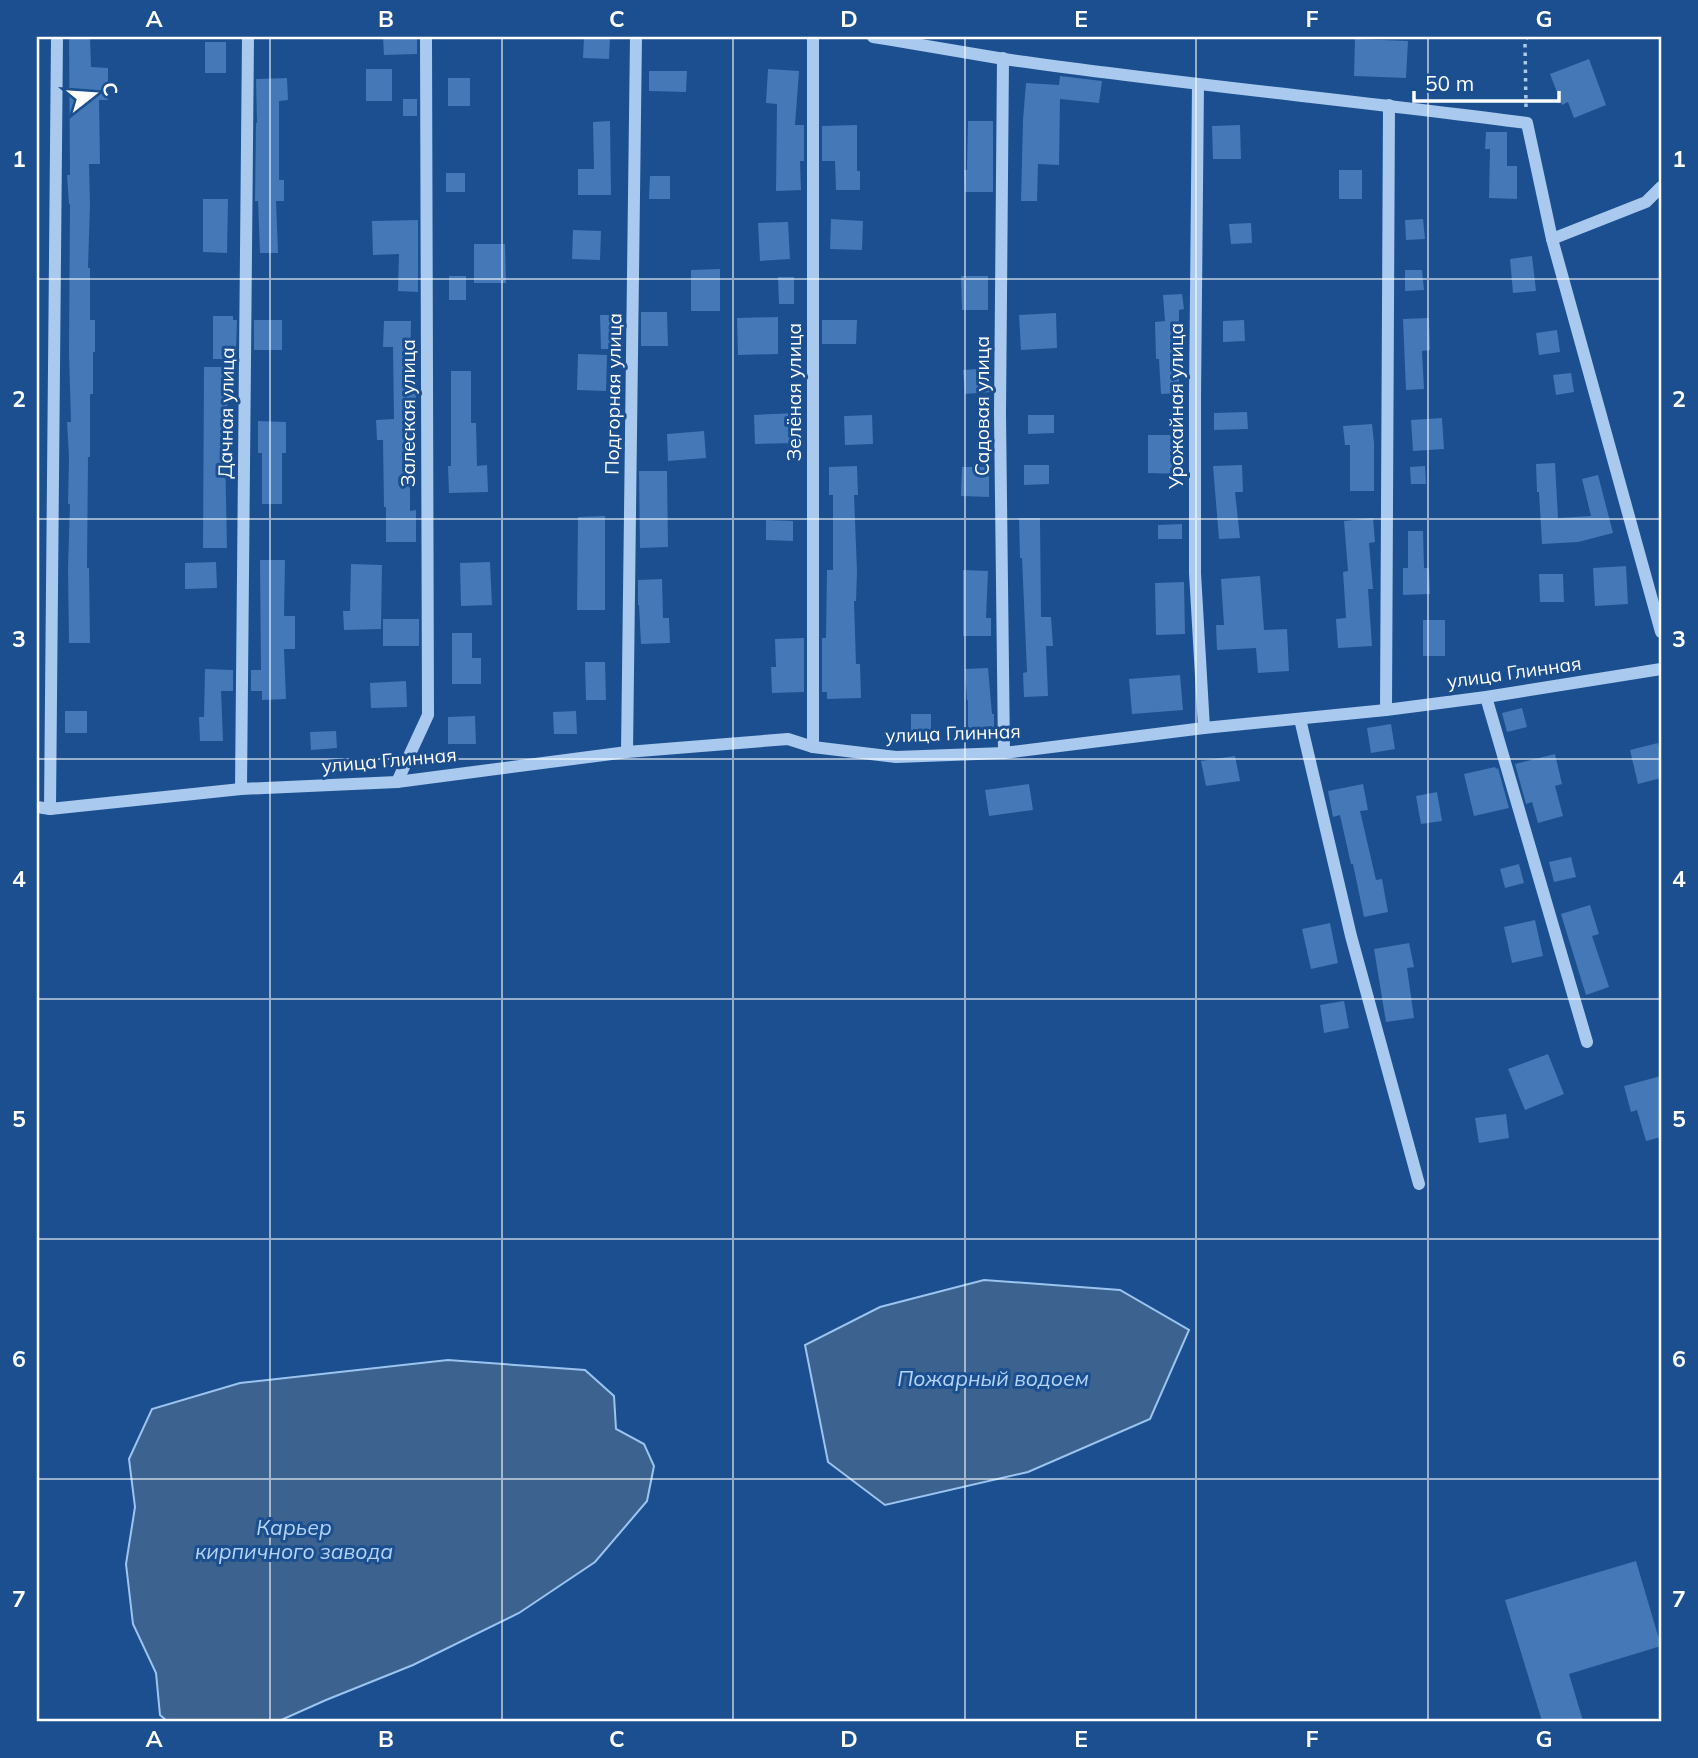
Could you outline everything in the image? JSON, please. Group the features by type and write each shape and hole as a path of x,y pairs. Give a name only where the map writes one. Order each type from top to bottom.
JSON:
{"street":[{"path":"43,808 57,37"},
{"name":"Дачная улица","path":"241,789 248,37"},
{"name":"Залеская улица","path":"397,782 428,715 426,37"},
{"name":"Подгорная улица","path":"627,752 636,37"},
{"name":"Зелёная улица","path":"813,37 813,747"},
{"path":"873,37 1003,58 1198,84 1527,123 1552,239 1661,632"},
{"name":"Садовая улица","path":"1003,58 1000,414 1004,753"},
{"name":"Урожайная улица","path":"1198,84 1195,573 1204,729"},
{"path":"1385,710 1389,105"},
{"path":"1552,239 1646,202 1661,187"},
{"name":"улица Глинная","path":"43,808 241,789 397,782 627,752 788,739 813,747 896,757 1004,753 1385,710 1661,669"},
{"path":"1486,697 1587,1042"},
{"path":"1300,719 1351,936 1419,1184"}],"path":[{"path":"1527,37 1527,123"}],"water":[{"name":"Пожарный водоем","path":"984,1280 1120,1290 1189,1330 1150,1419 1028,1472 885,1505 828,1462 805,1345 880,1307"},
{"name":"Карьер кирпичного завода","path":"448,1360 585,1370 614,1396 616,1429 644,1444 654,1466 647,1501 595,1562 519,1613 413,1665 279,1721 167,1721 160,1715 156,1673 133,1624 126,1564 135,1507 129,1459 152,1409 240,1383"}],"building":[{"path":"69,37 90,37 91,67 108,68 108,100 99,100 100,164 89,164 90,320 95,320 88,457 87,568 90,643 69,643"},
{"path":"383,37 417,37 417,54 384,55"},
{"path":"584,37 610,37 609,59 583,58"},
{"path":"1355,39 1408,41 1406,78 1354,76"},
{"path":"205,42 226,42 226,73 205,73"},
{"path":"1589,59 1606,105 1574,118 1568,102 1562,105 1550,74"},
{"path":"366,69 392,69 392,101 366,101"},
{"path":"768,69 799,71 795,125 804,125 804,161 800,161 801,190 776,191 777,104 766,103"},
{"path":"649,71 687,71 686,92 649,91"},
{"path":"1060,76 1102,81 1099,103 1060,99 1059,165 1038,164 1037,201 1021,201 1026,83 1059,85"},
{"path":"287,78 288,100 279,101 279,180 284,180 284,201 276,201 278,253 260,253 258,201 255,201 256,79"},
{"path":"448,78 470,78 470,106 448,106"},
{"path":"403,99 417,99 417,116 403,116"},
{"path":"610,121 611,195 578,195 578,169 594,169 593,122"},
{"path":"968,121 993,121 993,192 965,192"},
{"path":"857,125 857,171 860,171 860,190 836,190 835,161 822,161 822,126"},
{"path":"1240,125 1241,159 1213,159 1212,126"},
{"path":"1486,132 1507,132 1507,166 1517,166 1517,199 1489,198 1490,149 1485,149"},
{"path":"1339,170 1362,170 1362,199 1339,199"},
{"path":"446,173 465,173 465,192 446,192"},
{"path":"650,176 670,176 670,199 649,199"},
{"path":"203,199 228,199 227,253 203,252"},
{"path":"831,219 863,221 862,250 830,249"},
{"path":"1423,219 1425,239 1406,240 1405,220"},
{"path":"418,220 418,292 398,291 399,254 373,255 372,221"},
{"path":"788,222 790,259 760,261 758,223"},
{"path":"1251,223 1252,243 1231,244 1229,224"},
{"path":"573,230 601,231 600,260 572,259"},
{"path":"474,244 505,244 506,283 474,283"},
{"path":"1532,256 1536,291 1513,293 1510,259"},
{"path":"720,269 720,311 691,311 691,270"},
{"path":"1405,270 1422,270 1424,290 1405,291"},
{"path":"449,276 466,276 466,300 449,300"},
{"path":"961,276 988,276 988,310 962,310"},
{"path":"778,277 794,277 794,304 779,304"},
{"path":"1182,294 1184,309 1179,310 1179,393 1161,394 1155,322 1165,321 1163,295"},
{"path":"641,312 667,312 668,346 641,346"},
{"path":"1056,313 1057,348 1021,350 1019,315"},
{"path":"600,315 624,315 623,346 617,346 617,349 601,349"},
{"path":"213,316 233,316 233,320 237,320 233,359 213,359"},
{"path":"778,317 778,354 738,355 737,318"},
{"path":"1429,318 1430,350 1422,351 1424,389 1406,390 1403,319"},
{"path":"254,320 282,320 282,350 254,350"},
{"path":"822,320 857,320 856,344 822,344"},
{"path":"1244,320 1245,341 1223,342 1223,321"},
{"path":"384,321 411,321 410,371 417,372 417,440 410,440 410,511 416,510 416,542 386,542 383,440 377,440 376,420 394,419 393,347 383,347"},
{"path":"1557,330 1560,352 1539,355 1536,333"},
{"path":"578,354 607,355 606,391 577,390"},
{"path":"204,367 227,367 227,548 203,548"},
{"path":"991,368 991,392 965,394 963,370"},
{"path":"451,371 471,371 471,423 476,423 477,466 487,465 488,492 449,493"},
{"path":"1571,373 1574,392 1556,395 1553,375"},
{"path":"1247,412 1248,429 1214,430 1214,413"},
{"path":"796,413 796,443 755,444 754,415"},
{"path":"872,415 873,444 845,445 844,416"},
{"path":"1028,415 1054,415 1054,433 1028,434"},
{"path":"1442,418 1444,449 1413,451 1411,420"},
{"path":"258,421 286,422 286,453 282,453 282,504 262,504 262,453 258,453"},
{"path":"1372,424 1374,491 1350,491 1350,445 1345,445 1343,426"},
{"path":"704,431 706,458 668,461 667,434"},
{"path":"1148,435 1180,435 1180,474 1148,473"},
{"path":"1555,463 1558,518 1591,516 1582,479 1598,475 1613,533 1578,542 1542,544 1536,464"},
{"path":"1024,465 1049,465 1049,484 1024,485"},
{"path":"1242,465 1243,492 1235,492 1240,538 1219,539 1213,466"},
{"path":"857,466 858,495 854,495 857,571 854,601 856,664 860,664 861,698 827,699 827,692 822,692 822,638 826,638 827,570 833,570 833,495 829,495 829,467"},
{"path":"1425,466 1426,484 1411,484 1410,467"},
{"path":"962,467 989,467 989,497 961,496"},
{"path":"639,471 667,471 668,547 640,548"},
{"path":"605,516 605,610 577,610 578,517"},
{"path":"1019,518 1040,518 1041,617 1051,617 1053,646 1046,646 1048,696 1024,697 1023,673 1027,672"},
{"path":"1373,518 1375,542 1369,543 1373,589 1368,589 1372,646 1338,648 1336,619 1346,618 1343,572 1348,571 1344,521"},
{"path":"766,520 793,521 793,541 766,540"},
{"path":"1182,524 1182,539 1158,539 1158,525"},
{"path":"1408,531 1423,531 1424,568 1429,568 1430,594 1403,595 1403,568 1408,568"},
{"path":"260,560 285,560 284,616 295,616 295,649 284,649 286,699 262,700 262,691 251,691 251,670 261,670"},
{"path":"216,562 217,588 185,589 185,563"},
{"path":"490,562 492,605 461,606 460,563"},
{"path":"351,564 382,565 381,629 344,630 343,611 350,611"},
{"path":"1626,566 1628,604 1595,606 1593,568"},
{"path":"963,570 988,571 986,618 991,618 991,636 963,636"},
{"path":"1539,574 1563,574 1564,602 1540,602"},
{"path":"1260,576 1264,630 1287,629 1289,671 1258,673 1256,648 1217,650 1216,625 1224,625 1221,579"},
{"path":"662,579 663,618 669,618 670,643 641,644 638,580"},
{"path":"1184,582 1185,634 1156,635 1155,583"},
{"path":"383,619 419,619 419,646 383,646"},
{"path":"1423,620 1445,620 1445,656 1423,656"},
{"path":"452,633 472,633 472,658 481,658 481,684 452,684"},
{"path":"804,638 804,692 772,693 771,667 776,667 775,639"},
{"path":"585,662 605,662 606,700 586,700"},
{"path":"988,668 994,735 968,735 965,669"},
{"path":"205,669 233,670 233,691 221,691 223,741 200,741 199,717 204,717"},
{"path":"1180,675 1183,710 1132,714 1129,679"},
{"path":"406,681 407,707 371,708 370,683"},
{"path":"1522,708 1527,727 1507,732 1502,713"},
{"path":"65,711 87,711 87,733 65,733"},
{"path":"576,711 577,734 554,734 553,712"},
{"path":"911,714 931,714 931,736 911,736"},
{"path":"475,716 476,744 448,744 448,717"},
{"path":"1391,724 1395,749 1371,753 1367,728"},
{"path":"336,731 337,748 311,750 310,732"},
{"path":"1658,743 1661,778 1638,784 1630,750"},
{"path":"1555,754 1562,784 1555,786 1563,816 1538,823 1532,802 1526,804 1515,764"},
{"path":"1235,756 1240,781 1206,786 1201,761"},
{"path":"1498,768 1509,808 1474,816 1464,774"},
{"path":"1029,784 1033,810 989,816 985,790"},
{"path":"1363,784 1368,810 1360,811 1376,880 1382,879 1388,912 1364,917 1340,815 1333,817 1328,791"},
{"path":"1437,792 1442,821 1421,824 1416,796"},
{"path":"1571,857 1576,877 1554,882 1549,862"},
{"path":"1519,864 1524,883 1505,888 1500,869"},
{"path":"1590,905 1599,934 1592,936 1609,987 1586,995 1561,914"},
{"path":"1535,920 1543,956 1512,963 1504,927"},
{"path":"1330,923 1338,963 1311,969 1302,929"},
{"path":"1409,943 1414,967 1407,968 1414,1018 1386,1022 1374,949"},
{"path":"1344,1001 1349,1028 1324,1033 1320,1005"},
{"path":"1548,1054 1564,1094 1525,1110 1508,1069"},
{"path":"1661,1076 1661,1137 1646,1141 1637,1110 1631,1112 1624,1086"},
{"path":"1506,1114 1509,1138 1479,1143 1475,1118"},
{"path":"1636,1561 1661,1646 1569,1674 1583,1721 1542,1721 1505,1600"}]}
